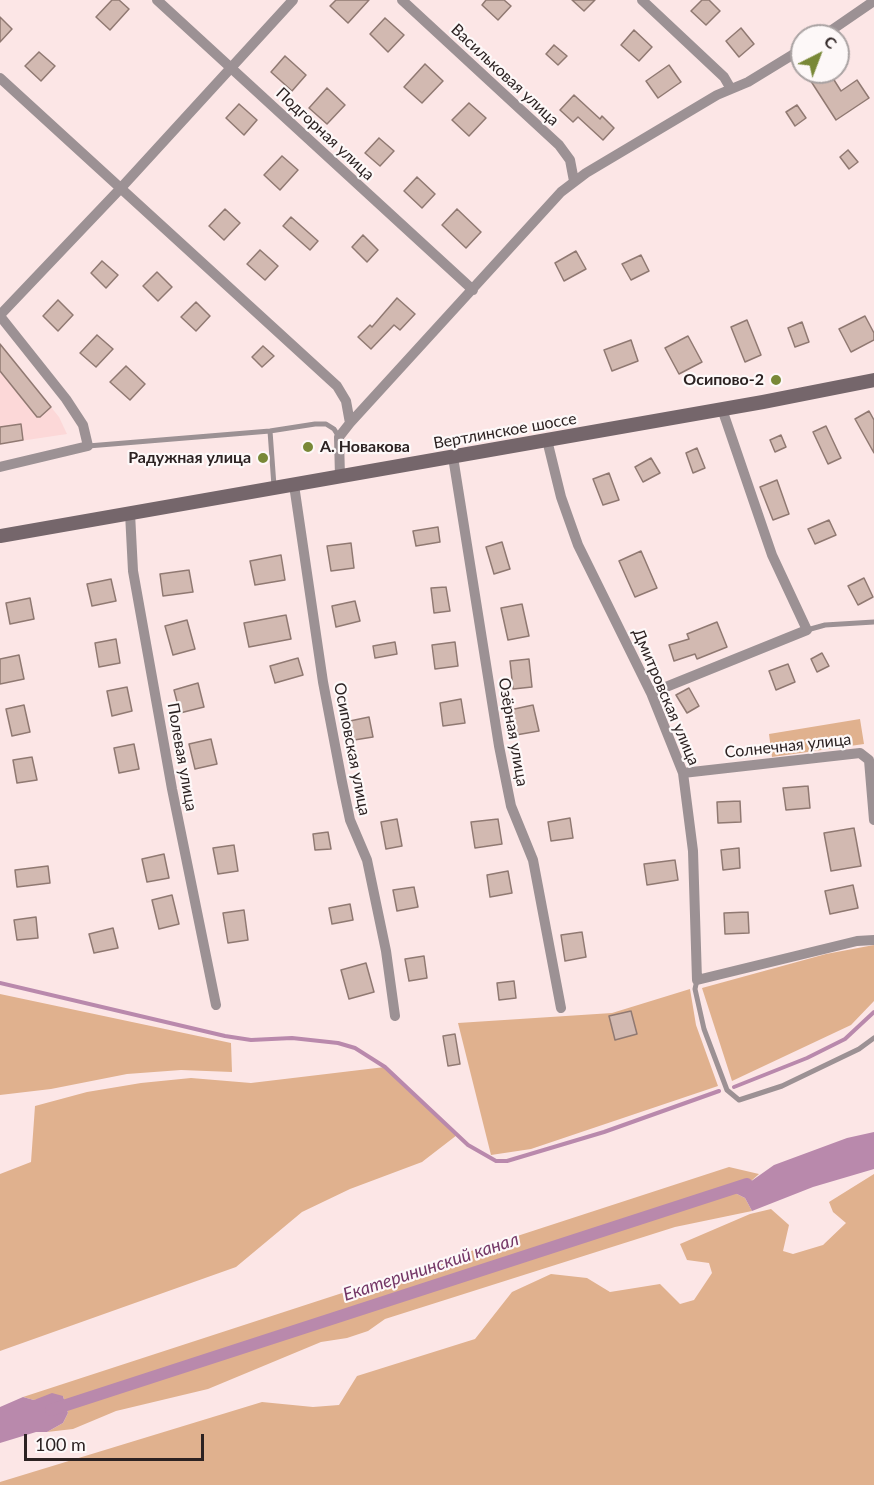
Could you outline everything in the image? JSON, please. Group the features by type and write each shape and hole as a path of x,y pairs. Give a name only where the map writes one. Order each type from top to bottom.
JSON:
{"main road":[{"name":"Вертлинское шоссе","path":"0,536 722,409 874,380"}],"street":[{"name":"Подгорная улица","path":"157,0 473,290"},
{"path":"0,467 88,446 83,425 66,399 0,316 293,0"},
{"name":"Васильковая улица","path":"402,0 559,145 570,160 574,181"},
{"path":"642,0 724,77 730,89"},
{"path":"843,24 874,1"},
{"path":"340,477 339,437 350,423 574,181 790,56"},
{"path":"0,78 338,386 346,402 350,423"},
{"path":"651,693 807,630 772,555 722,409"},
{"name":"Дмитровская улица","path":"547,440 561,497 578,545 651,693 683,773 693,851 696,980"},
{"name":"Озёрная улица","path":"453,457 499,746 511,806 533,860 561,1008"},
{"name":"Осиповская улица","path":"294,485 323,682 342,782 350,820 367,860 386,951 395,1016"},
{"name":"Полевая улица","path":"130,513 133,571 172,789 216,1005"},
{"name":"Солнечная улица","path":"683,773 860,753 869,760 874,820"},
{"path":"696,980 857,941 874,940"}],"lane":[{"path":"88,446 270,431 326,424 334,429 339,437"},
{"path":"270,431 274,488"},
{"path":"807,630 825,626 874,622"},
{"path":"696,980 695,989 704,1029 727,1090 731,1096 739,1100 782,1086 859,1049 874,1038"}],"shaded area":[{"path":"0,344 59,417 67,434 0,444"},
{"path":"860,719 864,744 772,757 769,734"},
{"path":"874,945 874,1001 851,1025 732,1081 702,988 826,954"},
{"path":"690,989 696,1025 718,1086 531,1149 491,1155 458,1023 612,1013"},
{"path":"0,994 231,1043 232,1072 181,1070 127,1074 51,1089 0,1095"},
{"path":"385,1067 457,1135 422,1162 350,1189 302,1212 236,1267 0,1351 0,1174 31,1162 35,1106 87,1092 141,1083 191,1078 251,1083"},
{"path":"874,1132 874,1169 813,1187 752,1211 745,1198 735,1193 736,1184 750,1182 774,1165 847,1138"},
{"path":"729,1167 759,1174 750,1182 736,1183 735,1193 745,1198 752,1211 675,1227 385,1319 368,1331 347,1338 321,1342 208,1389 116,1411 73,1429 47,1432 63,1423 68,1413 63,1396 34,1400 23,1397"},
{"path":"874,1174 874,1485 0,1485 0,1482 262,1402 313,1407 339,1405 357,1376 475,1339 512,1292 551,1274 587,1278 610,1292 660,1284 680,1304 694,1300 712,1273 709,1263 687,1260 680,1244 750,1214 771,1209 789,1225 783,1251 793,1254 823,1245 846,1223 833,1212 829,1202"},
{"path":"52,1393 63,1396 68,1413 63,1423 47,1432 36,1432 0,1443 0,1407 23,1397 34,1400"}],"building":[{"path":"112,0 119,0 129,9 110,30 96,17"},
{"path":"336,0 369,0 348,23 330,6"},
{"path":"486,0 504,0 511,6 498,20 482,5"},
{"path":"572,0 595,0 584,11"},
{"path":"702,0 709,0 720,11 706,25 691,11"},
{"path":"0,17 12,29 0,42"},
{"path":"385,18 404,35 388,52 370,34"},
{"path":"741,28 754,44 739,57 726,41"},
{"path":"634,30 652,47 639,61 621,45"},
{"path":"554,45 567,56 558,65 546,54"},
{"path":"39,52 55,66 41,81 25,66"},
{"path":"285,56 306,75 292,91 271,72"},
{"path":"425,64 443,81 422,103 404,87"},
{"path":"669,65 681,82 658,98 646,81"},
{"path":"857,80 869,98 836,120 813,84 837,84 841,91"},
{"path":"327,88 345,105 327,124 309,108"},
{"path":"574,95 600,119 602,116 614,128 603,140 578,117 573,122 560,110"},
{"path":"469,103 486,118 469,136 452,120"},
{"path":"239,104 257,120 244,135 226,118"},
{"path":"797,105 806,118 795,126 786,112"},
{"path":"379,138 394,151 380,166 365,153"},
{"path":"848,150 858,162 849,169 840,157"},
{"path":"282,156 298,170 280,190 264,175"},
{"path":"417,177 435,194 422,208 404,191"},
{"path":"225,209 240,223 224,240 209,226"},
{"path":"457,209 481,232 466,248 442,225"},
{"path":"291,217 318,241 310,250 283,226"},
{"path":"363,235 378,250 367,262 352,247"},
{"path":"260,250 278,266 265,280 247,264"},
{"path":"576,251 586,269 564,281 555,263"},
{"path":"641,255 649,271 631,280 622,264"},
{"path":"102,261 118,275 106,288 91,273"},
{"path":"157,272 172,287 158,301 143,286"},
{"path":"397,298 415,314 400,330 394,325 371,349 358,337 370,325 372,327"},
{"path":"58,300 73,315 58,331 43,316"},
{"path":"196,302 210,316 196,331 181,317"},
{"path":"865,316 874,333 874,340 851,352 839,329"},
{"path":"747,320 761,355 745,362 731,327"},
{"path":"802,322 809,342 795,347 788,328"},
{"path":"97,335 113,349 96,367 80,353"},
{"path":"688,336 702,362 679,374 665,348"},
{"path":"631,340 638,361 612,371 604,350"},
{"path":"0,344 51,407 40,417 37,417 0,371"},
{"path":"263,346 274,356 262,367 252,357"},
{"path":"126,366 145,384 130,400 110,382"},
{"path":"869,411 874,420 874,453 855,419"},
{"path":"21,424 23,440 0,444 0,427"},
{"path":"826,426 841,458 828,464 813,432"},
{"path":"781,435 786,447 775,452 770,440"},
{"path":"697,448 705,468 693,473 686,453"},
{"path":"651,458 660,473 643,482 635,467"},
{"path":"609,473 619,500 603,505 593,479"},
{"path":"777,480 789,514 773,520 760,487"},
{"path":"829,520 836,535 815,544 808,529"},
{"path":"438,527 440,542 416,546 413,531"},
{"path":"502,542 510,569 494,574 486,547"},
{"path":"351,543 354,568 331,571 327,546"},
{"path":"641,551 657,588 635,597 619,561"},
{"path":"281,555 285,580 255,585 250,561"},
{"path":"189,570 193,592 163,596 160,574"},
{"path":"864,578 873,597 858,605 848,586"},
{"path":"111,579 116,601 92,606 87,584"},
{"path":"446,587 450,611 434,613 431,588"},
{"path":"30,598 34,619 10,624 6,603"},
{"path":"355,601 360,621 336,627 332,606"},
{"path":"522,604 529,636 508,640 501,608"},
{"path":"286,615 291,639 249,647 244,623"},
{"path":"187,620 195,649 173,655 165,626"},
{"path":"717,622 727,647 697,659 695,654 674,661 669,645 689,639 687,634"},
{"path":"116,639 120,663 99,667 95,643"},
{"path":"395,642 397,654 375,658 373,646"},
{"path":"455,642 458,666 435,669 432,645"},
{"path":"822,653 829,666 817,672 811,659"},
{"path":"19,655 24,679 0,684 0,659"},
{"path":"298,658 303,675 275,683 270,666"},
{"path":"529,659 532,687 513,689 510,661"},
{"path":"788,664 795,682 776,690 769,671"},
{"path":"198,683 204,707 180,713 174,690"},
{"path":"127,687 132,711 112,716 107,691"},
{"path":"689,688 699,706 687,713 676,695"},
{"path":"461,699 465,723 443,726 440,703"},
{"path":"24,705 30,732 12,736 6,709"},
{"path":"533,705 539,731 510,736 505,711"},
{"path":"369,717 373,737 348,741 345,722"},
{"path":"211,739 217,764 195,769 189,744"},
{"path":"134,744 139,769 119,773 114,748"},
{"path":"32,757 37,780 17,783 13,760"},
{"path":"808,786 810,808 786,810 783,788"},
{"path":"740,801 741,822 718,823 717,802"},
{"path":"570,818 573,838 551,841 548,822"},
{"path":"397,819 402,846 386,849 381,822"},
{"path":"498,819 502,844 475,848 471,822"},
{"path":"854,828 861,866 831,871 824,833"},
{"path":"328,832 331,849 315,850 313,834"},
{"path":"234,845 238,871 218,874 213,848"},
{"path":"739,848 740,868 723,870 721,850"},
{"path":"164,854 169,878 147,882 142,859"},
{"path":"675,860 678,880 647,885 644,864"},
{"path":"48,866 50,883 17,887 15,870"},
{"path":"508,871 512,893 490,897 487,875"},
{"path":"853,885 858,908 830,914 825,891"},
{"path":"414,887 418,907 397,911 393,890"},
{"path":"172,895 179,924 159,929 152,900"},
{"path":"350,904 353,920 332,924 329,908"},
{"path":"244,910 248,940 228,943 223,913"},
{"path":"748,912 749,933 725,934 724,913"},
{"path":"36,917 38,938 17,940 14,920"},
{"path":"113,928 118,948 94,953 89,934"},
{"path":"582,932 586,957 565,961 561,935"},
{"path":"424,956 427,978 409,981 405,959"},
{"path":"366,963 374,992 349,999 341,970"},
{"path":"514,981 516,998 499,1000 497,983"},
{"path":"631,1011 637,1034 615,1040 609,1016"},
{"path":"455,1034 460,1064 448,1066 443,1036"}],"waterway":[{"path":"0,983 225,1036 251,1040 292,1038 338,1043 355,1048 385,1067 468,1145 496,1161 507,1161 604,1132 719,1091"},
{"path":"734,1087 807,1058 845,1039 874,1012"},
{"name":"Екатерининский канал","path":"51,1410 747,1184"}],"place":[{"name":"Осипово-2","path":"776,380"},
{"name":"А. Новакова","path":"308,447"},
{"name":"Радужная улица","path":"263,458"}]}
